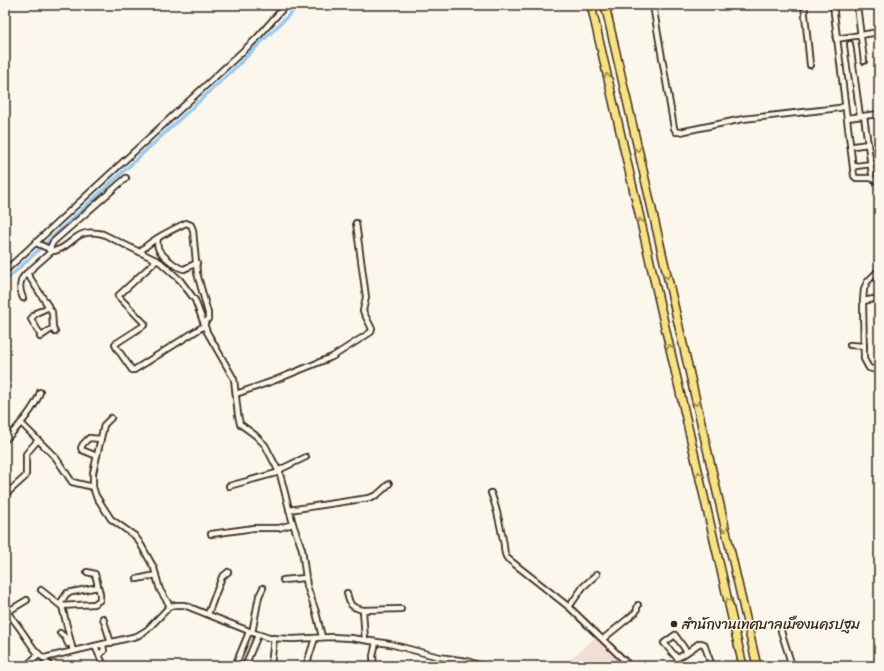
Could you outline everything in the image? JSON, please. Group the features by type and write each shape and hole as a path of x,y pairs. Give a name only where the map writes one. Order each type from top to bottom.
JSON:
{"highway":[{"path":"591,5 743,666"},
{"path":"605,5 756,666"}],"street":[{"path":"5,271 38,244 256,39 286,5"},
{"path":"653,5 667,92 676,132 743,119 839,108 845,106"},
{"path":"804,5 810,65"},
{"path":"833,5 854,176 856,178 871,178 879,182"},
{"path":"857,5 864,60"},
{"path":"836,38 879,32"},
{"path":"850,44 872,174"},
{"path":"847,118 879,114"},
{"path":"854,146 868,144"},
{"path":"856,166 879,163"},
{"path":"23,298 20,290 23,276 49,250 53,242 126,178"},
{"path":"140,252 158,238 186,223 189,224 193,230 198,273 208,313 208,319 204,325 132,370 115,344 145,324 118,296 158,260"},
{"path":"236,394 332,357 371,332 372,329 363,308 366,297 356,223"},
{"path":"38,244 49,250 60,250 79,235 91,232 103,234 158,260 171,270 187,288 194,300 213,344 231,374 236,394 240,424 255,435 265,445 279,471 293,524 302,549 305,578 322,637"},
{"path":"158,238 157,244 160,252 182,270 197,263"},
{"path":"879,270 866,282 863,301 864,359 867,366 873,370 879,371"},
{"path":"27,273 49,307 53,318 54,330 41,336 32,319 36,313 49,307"},
{"path":"863,301 879,298"},
{"path":"850,346 864,346"},
{"path":"5,440 21,424 36,402 40,392"},
{"path":"111,418 104,425 93,473 93,488 110,519 135,536 140,543 150,560 160,590 170,606"},
{"path":"21,424 56,458 72,482 93,488"},
{"path":"97,456 82,450 81,448 89,438 101,439"},
{"path":"5,495 25,477 26,454 38,440"},
{"path":"228,486 279,471 306,457"},
{"path":"289,510 369,498 377,495 389,484"},
{"path":"491,493 506,557 569,607 630,666"},
{"path":"211,534 254,528 279,528 293,524"},
{"path":"41,590 61,606 97,603 101,598 95,574 87,572"},
{"path":"208,614 222,577 228,572"},
{"path":"569,607 584,587 597,574"},
{"path":"137,579 147,577 156,578"},
{"path":"283,580 305,578"},
{"path":"71,651 61,606 62,599 67,593 98,587"},
{"path":"235,666 251,632 259,596 263,588"},
{"path":"347,593 351,606 354,608 364,610 401,609"},
{"path":"27,600 6,613 50,666"},
{"path":"44,658 111,643 144,633 170,606 177,604 208,614 258,635 293,639 346,637 408,648 439,657 467,661 482,666"},
{"path":"602,639 634,614 638,605"},
{"path":"364,610 365,640"},
{"path":"103,618 111,643"},
{"path":"780,631 792,666"},
{"path":"60,633 66,637 71,651"},
{"path":"245,666 258,635"},
{"path":"687,652 675,635 664,644 677,658 687,652 700,643 704,644 712,666"},
{"path":"271,666 274,638"},
{"path":"306,666 315,638"},
{"path":"374,666 373,656 376,642"},
{"path":"99,654 104,651 103,644"},
{"path":"95,646 104,666"},
{"path":"26,666 39,654"},
{"path":"465,666 467,661"}],"shaded area":[{"path":"596,637 627,666 562,666"}],"waterway":[{"path":"5,281 235,68 294,10 297,5"}],"place":[{"name":"สำนักงานเทศบาลเมืองนครปฐม","path":"674,624"}]}
